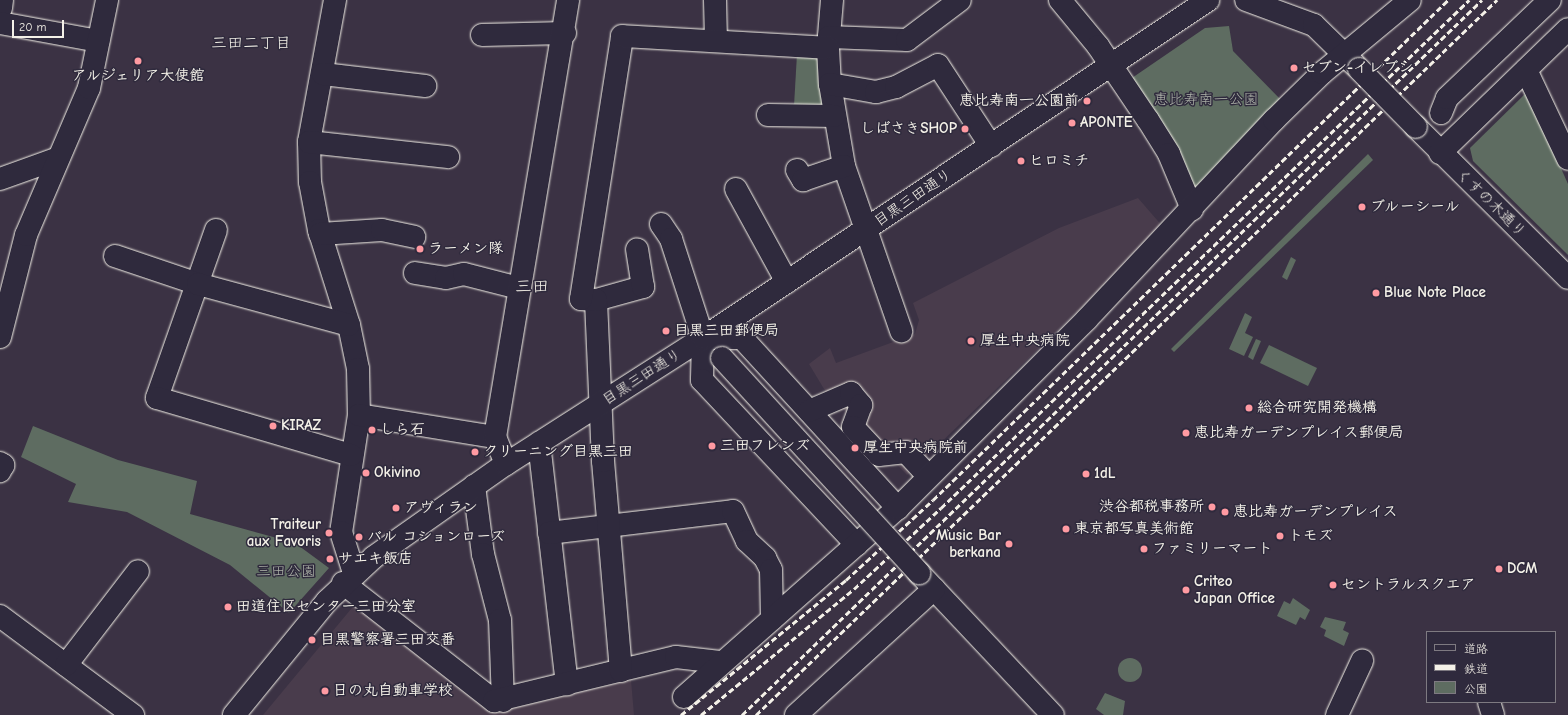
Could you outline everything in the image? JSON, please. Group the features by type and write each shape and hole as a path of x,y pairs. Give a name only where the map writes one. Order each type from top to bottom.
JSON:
{"street":[{"path":"0,337 26,235 56,160 89,88 108,0"},
{"path":"335,0 323,74 309,142 310,182 320,234 349,325 358,369 360,415 351,455 341,532 349,578 494,701 676,657 720,662"},
{"path":"506,464 495,437 518,288 565,33 568,0"},
{"path":"715,0 716,41"},
{"path":"832,0 828,42 830,84 834,116 844,166 868,228 901,331"},
{"path":"637,249 643,287 596,300 582,299 622,36 716,41 828,42 907,40 960,0"},
{"path":"1060,0 1112,66 1169,154 1192,209"},
{"name":"目黒三田通り","path":"234,715 349,578 474,486 703,338 1112,66 1208,0"},
{"name":"くすの木通り","path":"1246,0 1314,25 1440,153 1568,278"},
{"path":"684,697 720,662 857,546 898,508 928,476 1087,319 1274,120 1352,62 1410,0"},
{"path":"1441,113 1446,98 1550,0"},
{"path":"1,10 98,41"},
{"path":"1440,153 1568,29"},
{"path":"482,35 565,33"},
{"path":"830,84 876,92 896,87 938,65 991,146"},
{"path":"1526,70 1568,159"},
{"path":"323,74 425,86"},
{"path":"768,115 834,116"},
{"path":"309,142 448,157"},
{"path":"0,179 56,160"},
{"path":"797,170 803,180 844,166"},
{"path":"736,189 787,282"},
{"path":"661,224 671,240 703,338 702,380 857,546"},
{"path":"216,230 157,398 351,455"},
{"path":"320,234 382,230 414,237"},
{"path":"115,256 198,284 349,325"},
{"path":"415,273 446,278 464,274 518,288"},
{"path":"596,300 620,671"},
{"path":"703,338 742,338 898,508"},
{"path":"703,338 934,590 1053,715"},
{"path":"809,411 850,393 861,405 853,427 879,455 906,452 928,476"},
{"path":"360,415 495,437"},
{"path":"539,443 567,684"},
{"path":"0,463 3,465 0,472"},
{"path":"474,486 483,554 500,620 503,700"},
{"path":"549,533 733,511 747,541 765,558 771,570 772,619"},
{"path":"66,665 138,571"},
{"path":"796,715 934,590"},
{"path":"0,616 133,715"},
{"path":"1337,715 1362,661"},
{"path":"1489,703 1493,715"}],"shaded area":[{"name":"厚生中央病院","path":"1138,198 1164,228 907,475 824,389 809,364 830,348 836,363 915,334 919,320 913,303 1059,228"},
{"name":"日の丸自動車学校","path":"356,603 498,711 631,680 634,715 263,715"}],"green space":[{"name":"恵比寿南一公園","path":"1229,26 1233,51 1282,101 1199,192 1191,191 1129,80 1205,28"},
{"path":"797,54 823,54 827,107 794,106"},
{"path":"1527,92 1568,184 1568,255 1473,161 1470,148"},
{"path":"1368,154 1373,160 1174,352 1171,349"},
{"path":"1291,257 1296,260 1287,280 1282,277"},
{"path":"1245,313 1252,317 1245,333 1253,337 1244,356 1229,349"},
{"path":"1256,339 1261,341 1253,360 1248,357"},
{"path":"1269,345 1317,368 1308,386 1260,363"},
{"name":"三田公園","path":"33,426 118,460 197,481 190,514 295,543 329,568 289,613 230,565 127,512 68,502 76,484 21,457"},
{"path":"1293,598 1310,610 1305,620 1300,617 1296,625 1277,616 1284,601 1290,604"},
{"path":"1325,617 1346,622 1343,630 1349,633 1344,646 1324,636 1326,630 1320,627"},
{"path":"1130,658 1135,659 1141,665 1141,675 1135,681 1130,682 1125,681 1119,675 1118,670 1119,665 1125,659"},
{"path":"1105,693 1125,701 1123,715 1104,715 1096,709"}],"railway":[{"path":"681,715 846,580 933,500 1448,0"},
{"path":"701,715 854,589 941,508 1469,0"},
{"path":"742,715 1482,0"},
{"path":"756,715 1497,0"}],"place":[{"name":"アルジェリア大使館","path":"138,61"},
{"name":"セブン-イレブン","path":"1294,68"},
{"name":"恵比寿南一公園前","path":"1087,101"},
{"name":"APONTE","path":"1072,123"},
{"name":"しばさきSHOP","path":"965,129"},
{"name":"ヒロミチ","path":"1021,161"},
{"name":"ブルーシール","path":"1362,207"},
{"name":"ラーメン隊","path":"420,249"},
{"name":"Blue Note Place","path":"1376,293"},
{"name":"目黒三田郵便局","path":"666,331"},
{"name":"厚生中央病院","path":"971,341"},
{"name":"総合研究開発機構","path":"1249,408"},
{"name":"KIRAZ","path":"273,426"},
{"name":"しら石","path":"372,430"},
{"name":"恵比寿ガーデンプレイス郵便局","path":"1186,433"},
{"name":"三田フレンズ","path":"712,446"},
{"name":"厚生中央病院前","path":"855,448"},
{"name":"クリーニング目黒三田","path":"475,452"},
{"name":"Okivino","path":"366,473"},
{"name":"1dL","path":"1086,474"},
{"name":"渋谷都税事務所","path":"1212,507"},
{"name":"アヴィラン","path":"396,508"},
{"name":"恵比寿ガーデンプレイス","path":"1225,512"},
{"name":"東京都写真美術館","path":"1066,529"},
{"name":"Traiteur aux Favoris","path":"329,533"},
{"name":"トモズ","path":"1280,536"},
{"name":"バル コションローズ","path":"359,537"},
{"name":"Music Bar berkana","path":"1009,544"},
{"name":"ファミリーマート","path":"1144,549"},
{"name":"サエキ飯店","path":"330,559"},
{"name":"DCM","path":"1499,569"},
{"name":"セントラルスクエア","path":"1333,585"},
{"name":"Criteo Japan Office","path":"1186,590"},
{"name":"田道住区センター三田分室","path":"228,607"},
{"name":"目黒警察署三田交番","path":"312,640"},
{"name":"日の丸自動車学校","path":"325,691"}],"district":[{"name":"三田二丁目","path":"251,43"},
{"name":"三田","path":"532,287"}]}
